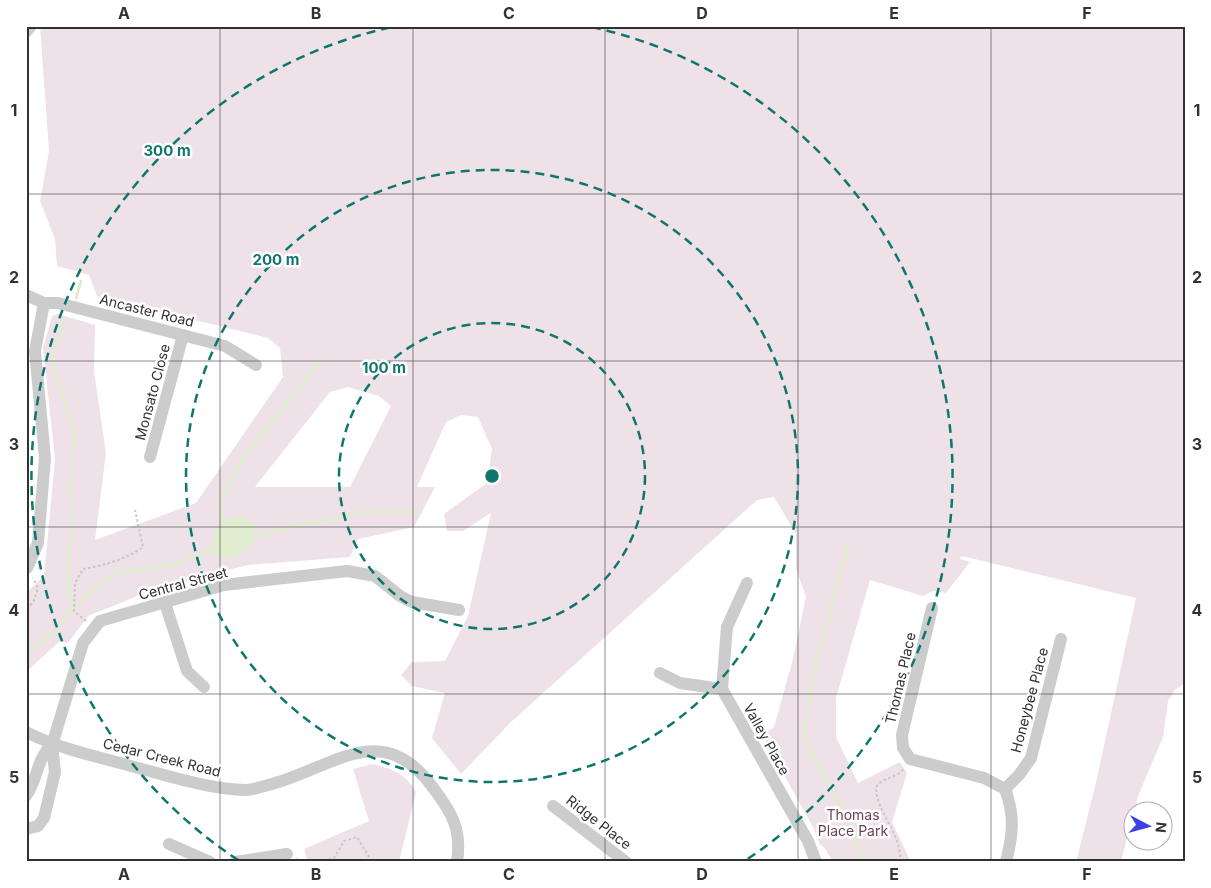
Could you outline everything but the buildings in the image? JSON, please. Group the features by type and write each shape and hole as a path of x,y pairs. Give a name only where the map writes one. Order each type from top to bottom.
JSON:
{"street":[{"path":"26,32 31,26"},
{"name":"Ancaster Road","path":"26,295 44,303 58,303 225,346 256,365"},
{"path":"27,568 38,543 45,458 34,351 44,303"},
{"name":"Monsato Close","path":"150,457 183,335"},
{"name":"Central Street","path":"52,745 83,643 100,621 224,585 347,571 374,576 400,596 412,602 459,610"},
{"path":"660,673 680,683 722,689 727,627 747,583"},
{"path":"165,603 187,671 204,687"},
{"name":"Thomas Place","path":"910,760 903,748 902,735 932,608"},
{"name":"Honeybee Place","path":"1005,789 1020,775 1031,758 1061,639"},
{"name":"Valley Place","path":"722,689 808,841 816,862"},
{"name":"Cedar Creek Road","path":"26,732 52,745 204,785 248,790 288,779 343,755 373,750 397,754 425,776 444,803 458,831 457,862"},
{"path":"26,796 32,788 43,753 52,745"},
{"path":"26,829 38,826 44,818 55,772 52,745"},
{"path":"910,760 984,778 1005,789 1012,808 1012,838 1006,862"},
{"name":"Ridge Place","path":"553,806 626,862"},
{"path":"168,844 210,862"},
{"path":"235,862 287,854"}],"path":[{"path":"95,628 74,611 76,583 83,569 104,564 136,552 143,547 135,510"},
{"path":"26,608 33,604 38,588 27,568"},
{"path":"900,862 898,846 878,800 876,786 880,782 900,774 910,760"},
{"path":"319,862 334,858 344,841 357,837 372,862"},
{"path":"400,862 423,862"}],"green space":[{"name":"Thomas Place Park","path":"40,26 1185,26 1185,683 1175,690 1168,701 1163,737 1137,800 1124,800 1124,850 1121,862 1076,862 1097,778 1136,598 962,556 960,559 970,562 946,593 933,591 923,596 870,580 836,698 836,737 858,783 900,762 907,773 892,822 911,862 833,862 824,847 820,845 814,829 762,735 774,727 793,659 806,596 796,569 796,534 774,497 757,500 511,722 461,774 432,738 445,693 412,686 401,675 412,662 445,661 468,616 491,513 463,531 447,531 444,514 487,483 492,449 478,417 461,415 446,422 417,487 435,487 414,527 358,539 350,557 248,565 155,589 88,616 68,643 60,641 26,672 26,593 44,576 55,459 43,348 52,316 58,314 95,325 94,371 106,453 95,540 196,503 283,377 280,348 268,338 97,296 89,275 57,266 55,239 40,201 49,151","holes":["348,387 379,396 391,406 350,487 255,487 330,392"]},
{"path":"373,764 398,773 408,781 416,792 399,862 308,862 304,849 369,821 353,769"}],"shaded area":[{"path":"241,516 252,521 254,535 250,546 235,556 223,558 213,553 212,545 217,527 233,517"}],"waterway":[{"path":"76,298 81,281"},
{"path":"64,321 54,354 55,373 74,429 70,499 73,517 68,565 70,598 74,607"},
{"path":"224,525 220,512 222,496 246,454 321,360"},
{"path":"250,538 284,528 362,512 421,512"},
{"path":"848,545 815,667 804,728 810,752 838,802 864,862"},
{"path":"26,653 56,631 68,612 115,573 172,565 215,549"}]}
